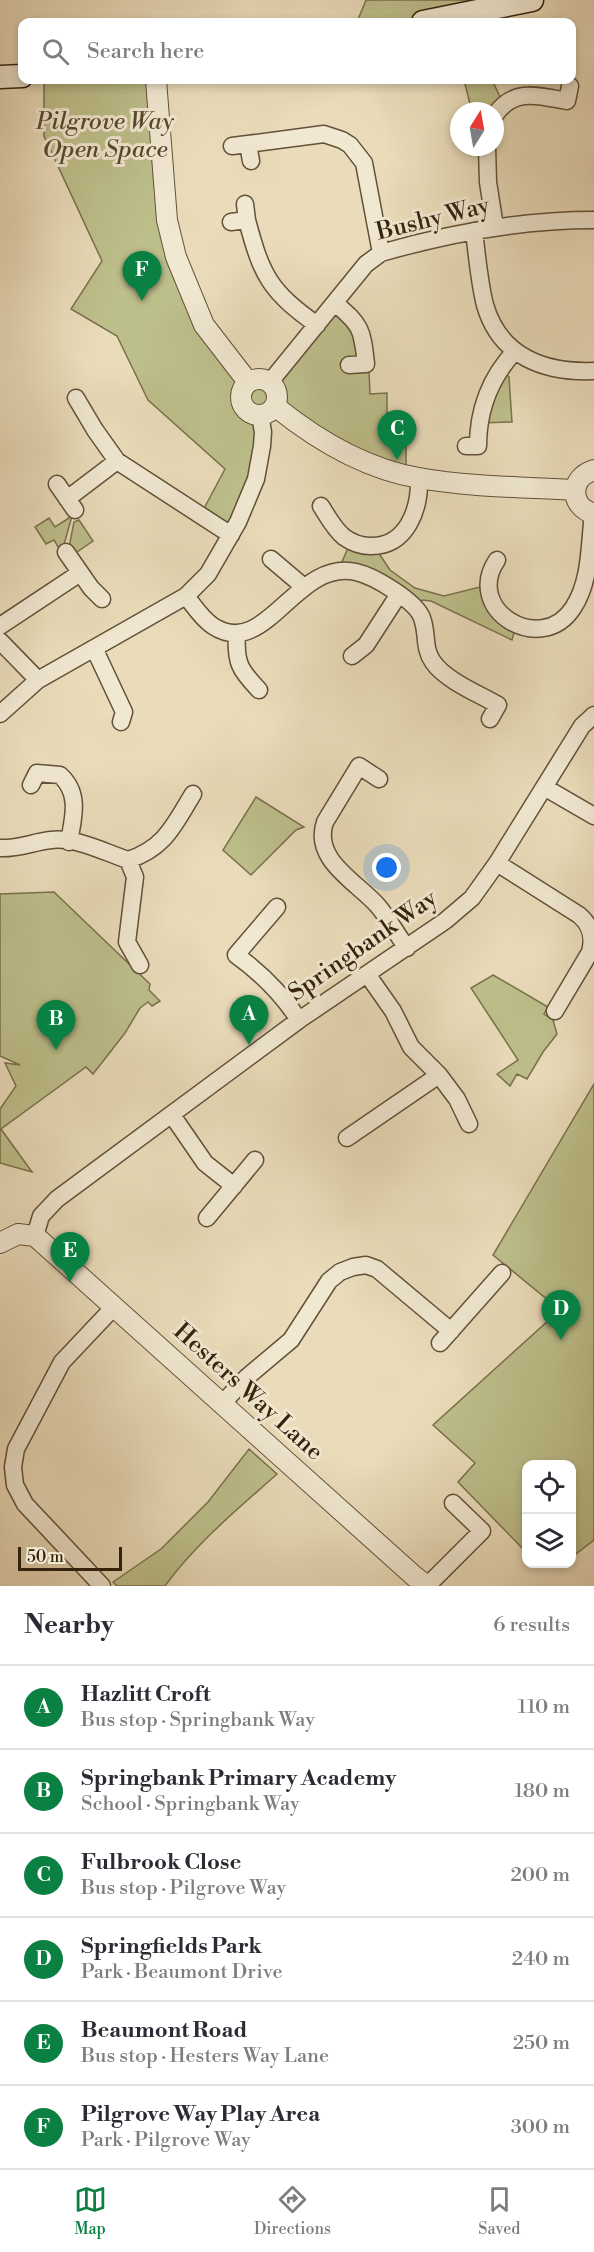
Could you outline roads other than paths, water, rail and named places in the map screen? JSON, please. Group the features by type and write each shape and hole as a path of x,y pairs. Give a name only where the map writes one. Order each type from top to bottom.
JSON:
{"main road":[{"path":"443,18 532,0"},
{"path":"0,77 18,76"}],"street":[{"path":"156,84 167,220 176,257 204,325 248,382"},
{"path":"504,107 511,100 526,94 567,100 570,86"},
{"path":"250,161 240,145 324,134 350,145 364,163 381,253"},
{"path":"487,156 488,182 495,227"},
{"path":"241,215 268,280 290,305 317,325"},
{"name":"Bushy Way","path":"270,382 366,264 381,253 495,227 531,222 594,220"},
{"path":"474,231 486,306 497,331 515,351 535,363 554,370 594,371"},
{"path":"336,303 356,321 363,334 366,364 349,365"},
{"path":"466,446 478,446 479,423 487,392 501,368 515,351"},
{"path":"0,714 38,680 186,596 208,574 231,535 251,493 259,469 268,411 278,395 270,382 259,379 248,382 241,394 243,405 250,412 268,411 347,453 381,467 419,478 575,490"},
{"path":"76,398 117,461 231,535"},
{"path":"57,484 71,504 117,461"},
{"path":"497,560 488,577 488,585 492,602 502,616 525,628 533,629 552,626 567,615 590,578 594,514 585,511 578,503 575,490 579,479 586,472 594,470"},
{"path":"320,506 337,530 351,541 366,546 383,545 390,543 410,524 417,503 419,478"},
{"path":"66,552 102,599"},
{"path":"271,559 304,587"},
{"path":"186,596 210,624 222,631 237,633 258,627 320,576 348,571 363,574 399,594 417,608 424,625 427,650 437,668 498,705 490,719"},
{"path":"0,626 80,573"},
{"path":"352,656 366,645 399,594"},
{"path":"237,633 236,648 240,668 259,690"},
{"path":"0,641 38,680"},
{"path":"94,648 127,715"},
{"name":"Springbank Way","path":"35,1236 41,1216 57,1199 299,1020 446,921 472,898 497,863 582,726 593,718"},
{"path":"380,778 359,766 326,822 323,831 324,847 334,864 378,906 407,948"},
{"path":"33,773 60,776 69,785 75,808 69,842"},
{"path":"544,787 594,816"},
{"path":"0,848 26,847 54,840 69,842 128,860 145,854 160,843 193,794"},
{"path":"128,860 134,871 135,882 127,942 140,965"},
{"path":"497,863 579,915 591,931 590,952 555,1011"},
{"path":"277,907 236,955 257,970 289,1004 299,1020"},
{"path":"367,974 393,1011 411,1047 439,1075 457,1099 469,1124"},
{"path":"347,1138 439,1075"},
{"path":"172,1114 206,1163 234,1186"},
{"path":"207,1218 255,1160"},
{"path":"0,1243 18,1234 35,1236"},
{"name":"Hesters Way Lane","path":"35,1236 427,1586"},
{"path":"222,1404 247,1377 291,1340 329,1281 340,1272 366,1265 377,1269 446,1337 502,1273"},
{"path":"102,1586 25,1504 15,1485 13,1467 16,1449 57,1370 114,1306"},
{"path":"427,1586 482,1531 453,1503"}],"place":[{"name":"Pilgrove Way Play Area","path":"142,301"},
{"name":"Fulbrook Close","path":"397,460"},
{"name":"Hazlitt Croft","path":"249,1045"},
{"name":"Springbank Primary Academy","path":"56,1050"},
{"name":"Beaumont Road","path":"70,1282"},
{"name":"Springfields Park","path":"561,1340"}],"park label":[{"name":"Pilgrove Way Open Space","path":"105,136"}]}
